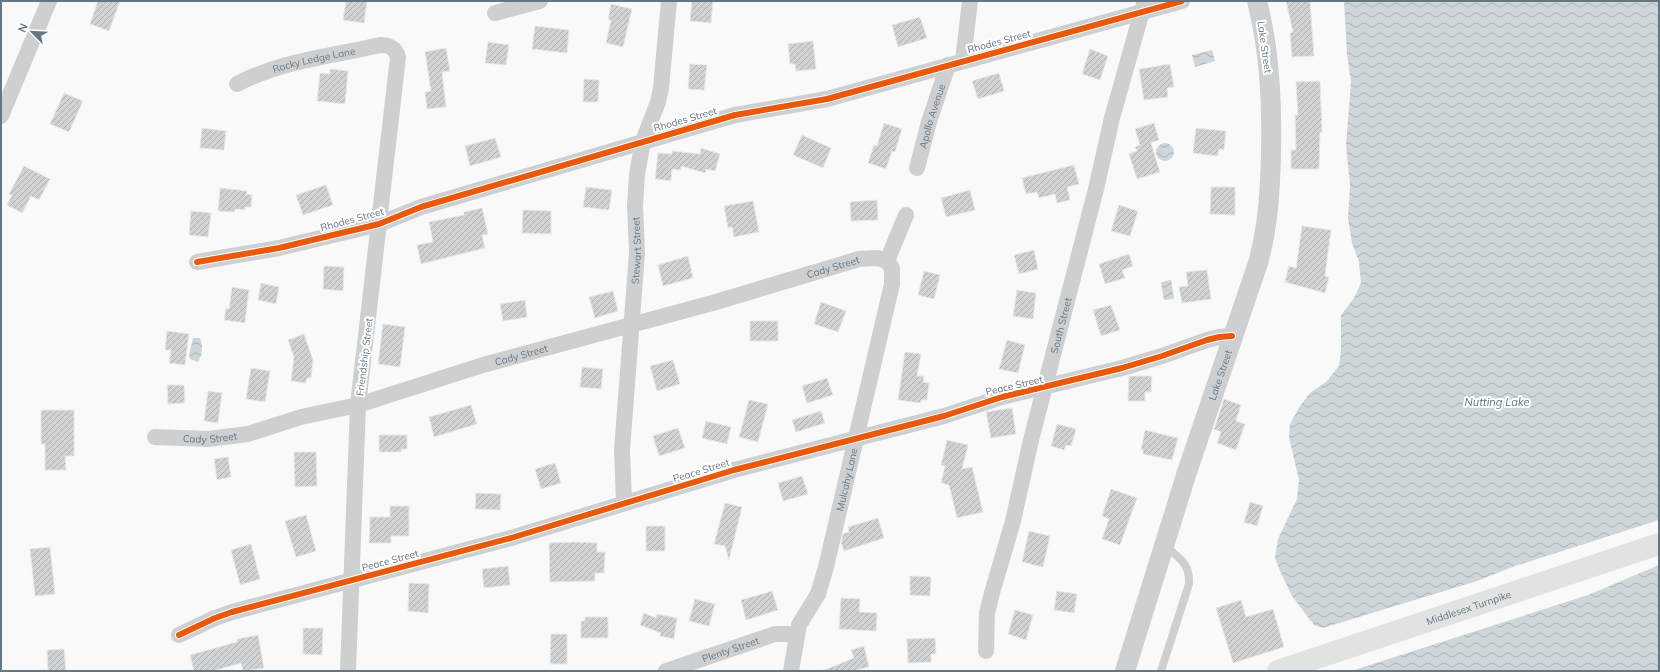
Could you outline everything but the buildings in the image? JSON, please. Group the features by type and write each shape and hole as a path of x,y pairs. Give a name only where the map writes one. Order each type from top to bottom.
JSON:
{"main road":[{"name":"Middlesex Turnpike","path":"1278,671 1659,544"}],"street":[{"path":"1,116 49,1"},
{"path":"495,13 540,1"},
{"name":"Stewart Street","path":"624,503 622,450 637,253 636,191 643,141 658,102 661,88 669,1"},
{"name":"Apollo Avenue","path":"917,168 928,129 955,63 970,1"},
{"name":"Rhodes Street","path":"197,262 279,248 379,224 421,207 735,115 827,98 955,63 1143,6 1182,1"},
{"name":"Lake Street","path":"1125,671 1163,545 1261,252 1269,211 1272,119 1270,72 1257,1"},
{"name":"South Street","path":"986,651 987,613 1011,527 1031,440 1046,387 1096,189 1112,118 1143,6"},
{"name":"Rocky Ledge Lane","path":"237,84 248,78 288,65 380,45 392,47"},
{"name":"Friendship Street","path":"348,671 358,405 398,57 396,51 392,47"},
{"path":"887,261 906,215"},
{"name":"Cady Street","path":"154,436 228,438 248,434 306,415 358,405 490,363 716,302 859,259 878,258 887,261"},
{"name":"Mulcahy Lane","path":"791,671 799,625 818,594 826,567 892,284 892,268 887,261"},
{"name":"Peace Street","path":"179,635 215,618 232,612 511,538 734,470 944,416 1002,397 1149,360 1207,340 1232,336"},
{"name":"Plenty Street","path":"666,671 774,634 788,634 796,636"}],"lane":[{"path":"1161,671 1188,584 1189,575 1186,564 1163,545"}],"water":[{"name":"Nutting Lake","path":"1344,1 1659,1 1659,520 1515,566 1477,581 1323,628 1314,625 1292,596 1275,558 1278,539 1297,499 1299,480 1289,437 1290,424 1300,406 1310,393 1326,382 1339,366 1341,352 1341,315 1354,298 1361,283 1359,262 1352,243 1348,218 1350,185 1346,145 1351,82 1347,54"},
{"path":"1212,50 1215,61 1195,67 1192,55"},
{"path":"1165,143 1171,146 1174,152 1171,158 1165,161 1159,158 1156,152 1159,146"},
{"path":"1171,280 1174,299 1164,300 1161,282"},
{"path":"193,338 200,338 202,344 202,353 198,362 190,359 189,355"},
{"path":"1659,565 1659,671 1351,671 1588,595"}],"cycle path":[{"path":"197,262 279,248 379,224 421,207 735,115 827,99 1182,1"},
{"path":"179,635 215,618 232,612 511,538 734,470 944,416 1002,397 1122,368 1207,340 1232,336"}]}
